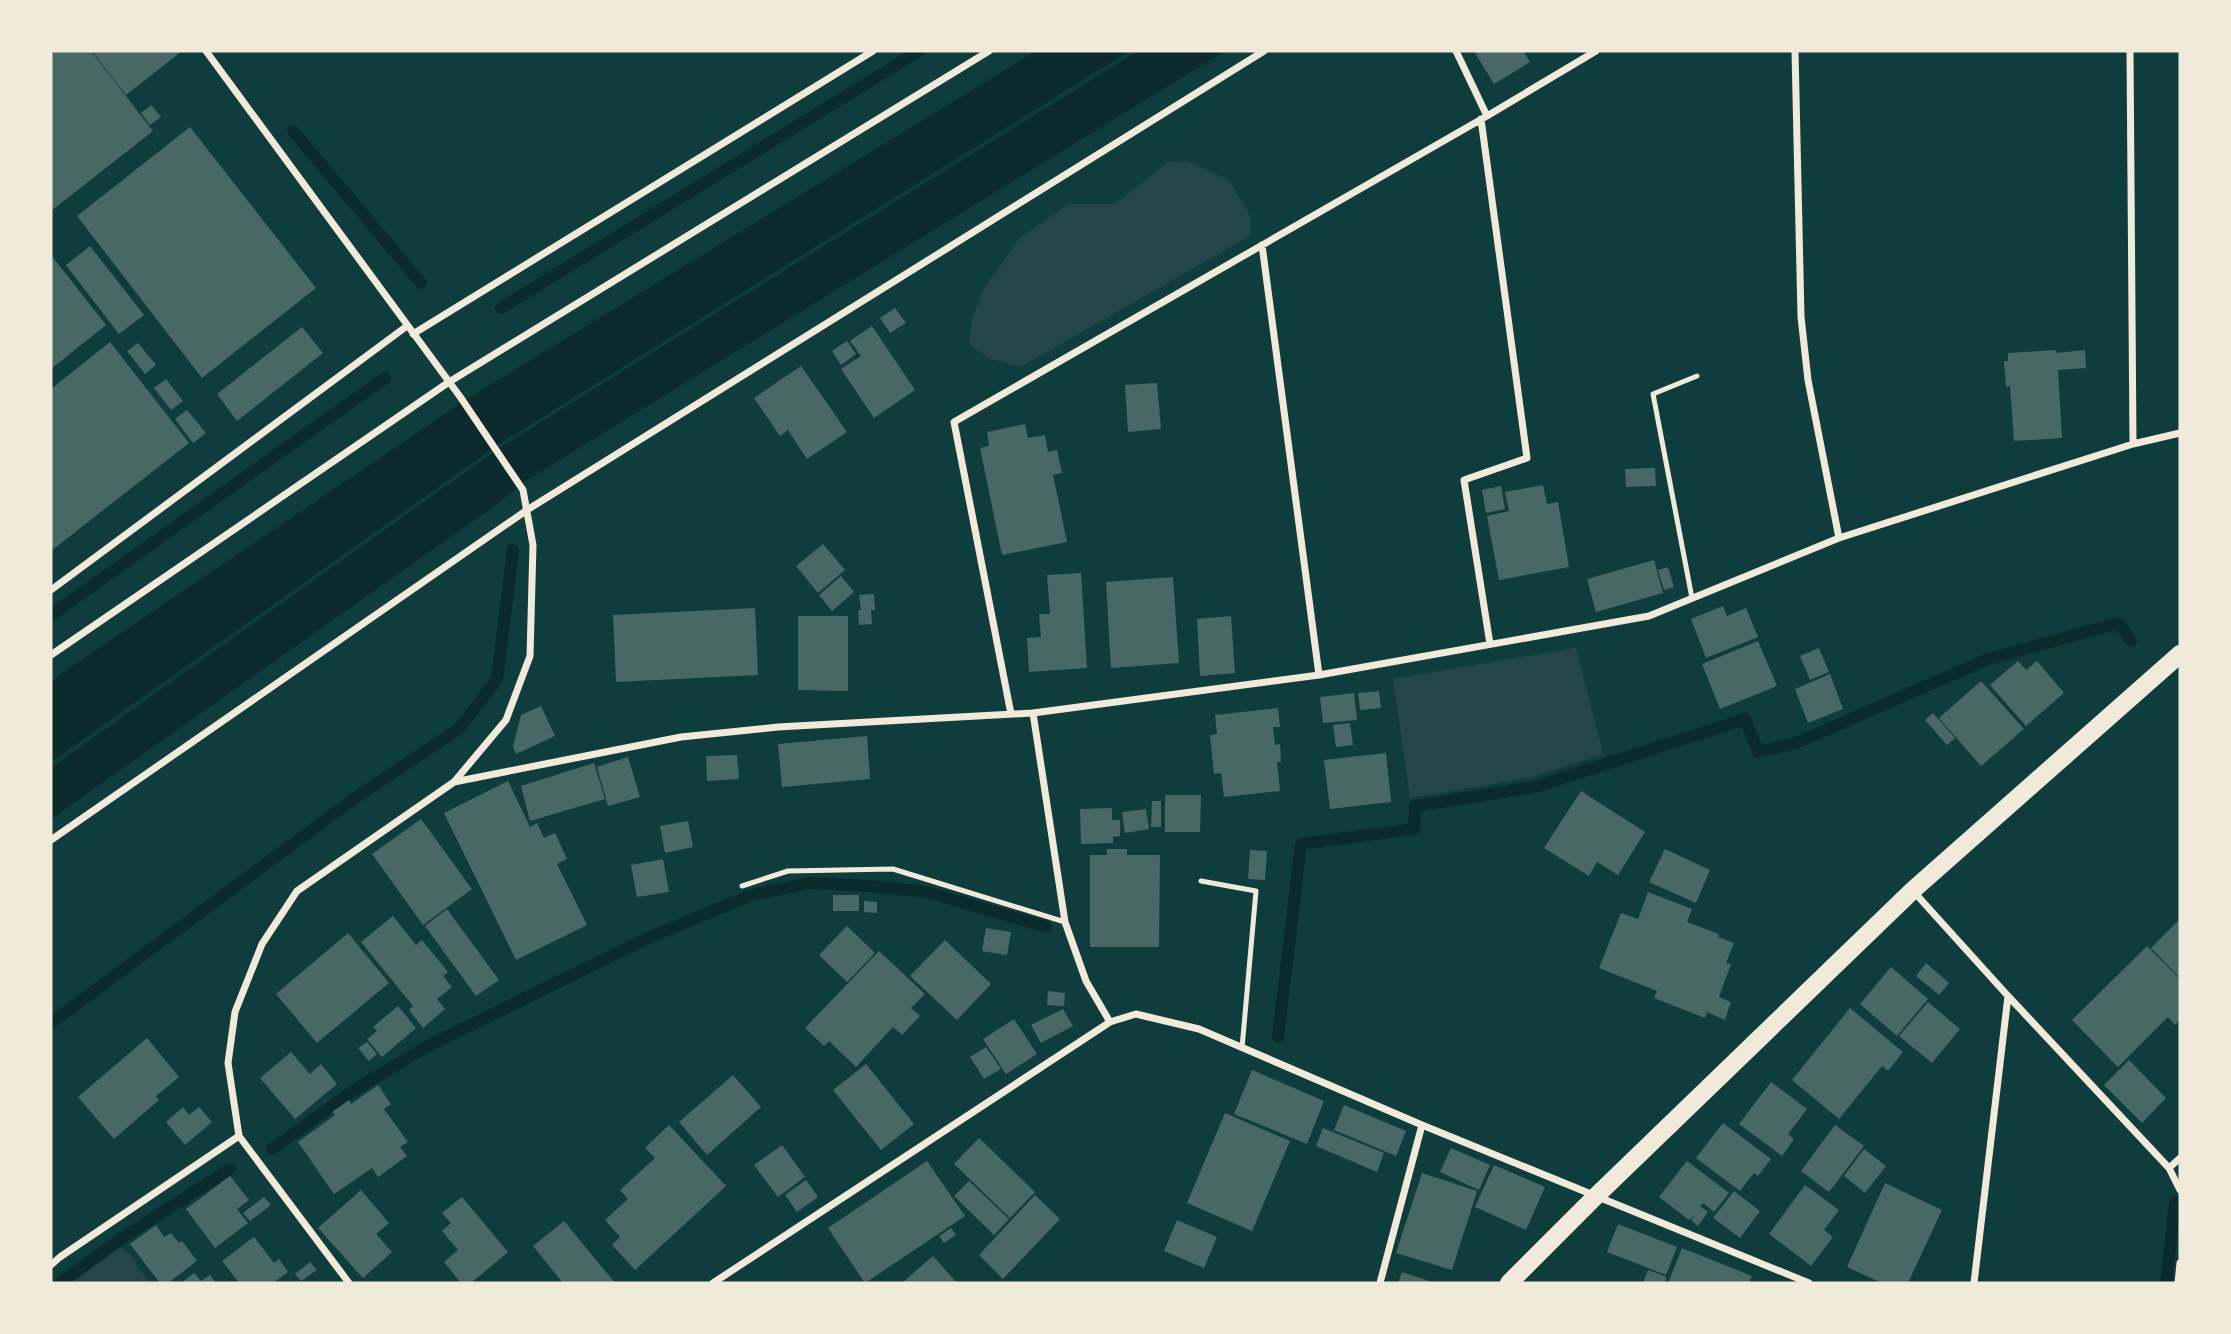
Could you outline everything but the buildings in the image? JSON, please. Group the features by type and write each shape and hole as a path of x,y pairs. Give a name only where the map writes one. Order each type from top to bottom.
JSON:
{"main road":[{"path":"1509,1283 1913,891 2180,654"}],"street":[{"path":"206,51 461,398 523,490 533,545 530,656 506,720 454,782 297,891 262,944 235,1012 228,1063 239,1136 349,1283"},
{"path":"413,334 873,51"},
{"path":"51,655 449,382 989,51"},
{"path":"51,840 527,510 1264,51"},
{"path":"1456,51 1484,117 1527,458 1464,480 1490,644"},
{"path":"1011,714 954,422 1596,51"},
{"path":"1795,51 1801,317 1808,380 1839,538"},
{"path":"2130,51 2133,444"},
{"path":"1262,245 1319,675"},
{"path":"51,590 407,326"},
{"path":"454,782 681,737 778,727 1033,713 1319,675 1649,616 1839,538 2133,444 2180,433"},
{"path":"1033,713 1065,922 1086,981 1110,1022"},
{"path":"1913,891 2169,1168 2180,1190"},
{"path":"1974,1283 2008,996"},
{"path":"713,1283 1110,1022 1136,1014 1199,1030 1595,1197 1809,1283"},
{"path":"1380,1283 1422,1125"},
{"path":"51,1265 239,1136"},
{"path":"2169,1168 2180,1158"},
{"path":"2178,1283 2180,1263"}],"lane":[{"path":"1692,598 1653,394 1697,376"},
{"path":"742,886 788,871 893,869 1065,922"},
{"path":"1201,881 1256,891 1242,1048"}],"shaded area":[{"path":"1036,51 1129,51 499,444 51,762 51,682 62,673 467,399"},
{"path":"1138,51 1225,51 527,480 500,502 51,819 51,768 501,447"},
{"path":"1169,161 1189,162 1229,180 1251,217 1250,236 1021,367 990,359 969,344 972,319 983,290 1020,238 1069,204 1115,204"},
{"path":"1576,648 1603,754 1533,777 1410,798 1393,679"},
{"path":"121,1247 150,1283 71,1283"}],"waterway":[{"path":"501,308 919,51"},
{"path":"293,131 421,283"},
{"path":"51,615 385,378"},
{"path":"51,1023 355,798 460,728 497,679 513,550"},
{"path":"1278,1037 1301,844 1414,829 1415,806 1535,787 1745,719 1758,752 1796,743 1988,659 2119,623 2131,641"},
{"path":"272,1149 354,1090 426,1047 650,937 749,896 810,883 927,892 1046,927"},
{"path":"60,1283 125,1236 230,1169"},
{"path":"2166,1283 2175,1202"}]}
